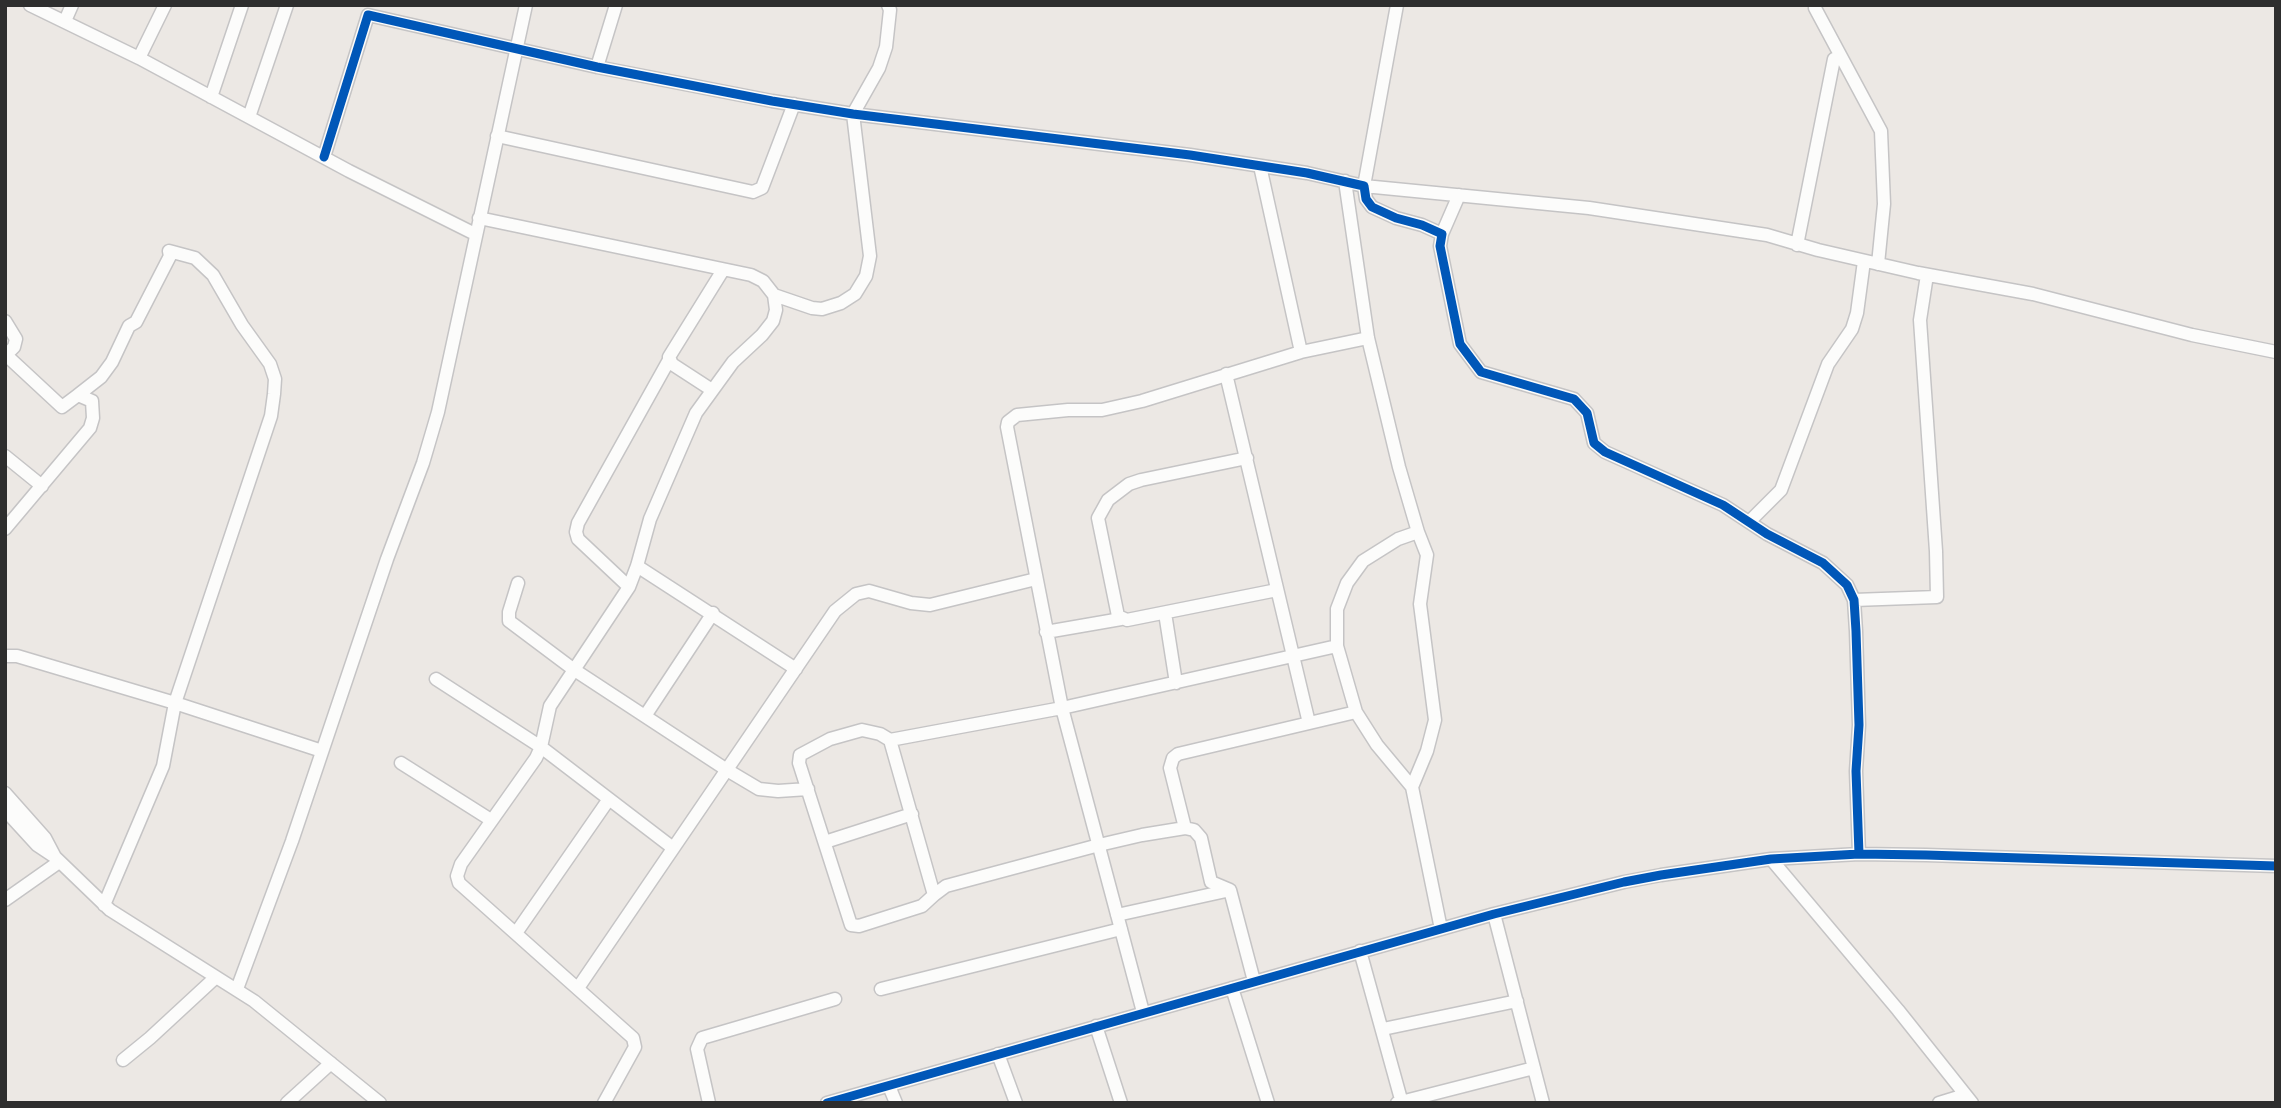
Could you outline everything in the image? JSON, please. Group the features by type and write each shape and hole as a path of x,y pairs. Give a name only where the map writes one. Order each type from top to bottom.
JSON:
{"street":[{"path":"30,5 139,58 475,234"},
{"path":"65,21 72,5"},
{"path":"139,58 165,5"},
{"path":"211,97 242,5"},
{"path":"248,117 287,5"},
{"path":"237,989 292,841 430,438 526,5"},
{"path":"597,67 616,5"},
{"path":"479,218 759,279 774,295 813,308 822,309 841,303 855,294 866,276 870,256 853,114 879,68 886,47 890,10 888,5"},
{"path":"1397,5 1364,186 1366,199 1372,207 1442,234"},
{"path":"1815,8 1881,131 1884,204 1878,264"},
{"path":"324,157 369,10 516,49 597,67 853,114 1129,147 1260,166 1364,186 1589,208 1767,235 1864,261 2033,294 2192,335 2276,352"},
{"path":"1797,245 1834,59"},
{"path":"497,136 752,192 762,188 794,104"},
{"path":"1260,166 1301,352"},
{"path":"1345,181 1368,338 1418,532 1427,555 1420,604 1436,720 1412,787"},
{"path":"1459,195 1442,234 1440,246 1460,344 1478,369 1500,379 1574,399 1587,413 1594,443 1605,452 1713,500 1767,534 1823,563 1847,585 1854,600 1859,725 1856,771 1859,855"},
{"path":"5,321 16,339 14,347 5,355 63,408 101,377 112,362 129,326 136,322 170,256 169,251 195,258 213,275 242,325 270,364 275,379 271,416 175,703 163,766 104,905"},
{"path":"1749,522 1781,489 1828,364 1852,329 1857,313 1864,261"},
{"path":"629,587 578,539 578,523 723,270"},
{"path":"1854,600 1937,597 1933,485 1920,320 1927,275"},
{"path":"604,1103 629,1060 635,1042 459,883 457,876 461,864 541,747 550,706 629,587 650,519 696,413 733,362 773,321 776,310 774,295"},
{"path":"1143,1012 1062,708 1007,427 1012,417 1068,410 1102,410 1142,401 1301,352 1368,338"},
{"path":"670,360 712,390"},
{"path":"1226,374 1309,723"},
{"path":"5,529 92,426 92,401 78,395"},
{"path":"5,456 42,486"},
{"path":"1121,619 1118,616 1098,519 1108,500 1129,484 1247,458"},
{"path":"1418,532 1398,539 1363,561 1347,583 1337,610 1338,646 1356,712 1377,745 1412,787 1441,929"},
{"path":"637,566 796,669"},
{"path":"578,988 835,611 856,594 869,591 911,603 930,605 1036,579"},
{"path":"518,583 509,621 573,669 727,771 760,789 808,789"},
{"path":"1046,632 1127,620 1277,590"},
{"path":"1165,612 1175,683"},
{"path":"645,716 713,613"},
{"path":"1230,890 1211,882 1201,838 1194,830 1185,828 1099,845 946,886 922,906 853,926 838,889 799,763 800,755 830,739 862,730 880,734 890,740 1062,708 1338,646"},
{"path":"5,656 16,656 175,703 322,751"},
{"path":"436,679 541,747 673,848"},
{"path":"1185,828 1170,768 1173,758 1178,754 1356,712"},
{"path":"890,740 934,895"},
{"path":"401,763 491,820"},
{"path":"5,793 45,838 57,860"},
{"path":"516,933 609,799"},
{"path":"5,810 37,845 57,860 104,905 237,989 380,1103"},
{"path":"825,842 912,814"},
{"path":"827,1103 1360,951 1624,882 1771,859 1859,855 2276,866"},
{"path":"1771,859 1898,1010 1968,1099"},
{"path":"5,900 57,860"},
{"path":"1117,915 1230,890"},
{"path":"1230,890 1254,981"},
{"path":"1494,914 1543,1103"},
{"path":"881,989 1121,929"},
{"path":"1360,951 1400,1102 1534,1068"},
{"path":"123,1060 216,977"},
{"path":"1232,988 1268,1103"},
{"path":"709,1103 697,1049 702,1038 835,999"},
{"path":"1383,1030 1517,1001"},
{"path":"1096,1026 1121,1103"},
{"path":"998,1054 1016,1103"},
{"path":"287,1103 331,1063"},
{"path":"890,1086 896,1103"},
{"path":"1939,1103 1968,1099"}],"cycle path":[{"path":"324,157 368,15 597,67 772,101 853,114 1190,155 1307,173 1364,186 1366,199 1372,207 1442,234 1440,246 1460,344 1481,372 1574,399 1587,413 1594,443 1605,452 1723,505 1767,534 1823,563 1847,585 1854,600 1856,631 1859,854"},
{"path":"827,1103 1494,914 1661,875 1771,859 1859,854 2276,866"}]}
